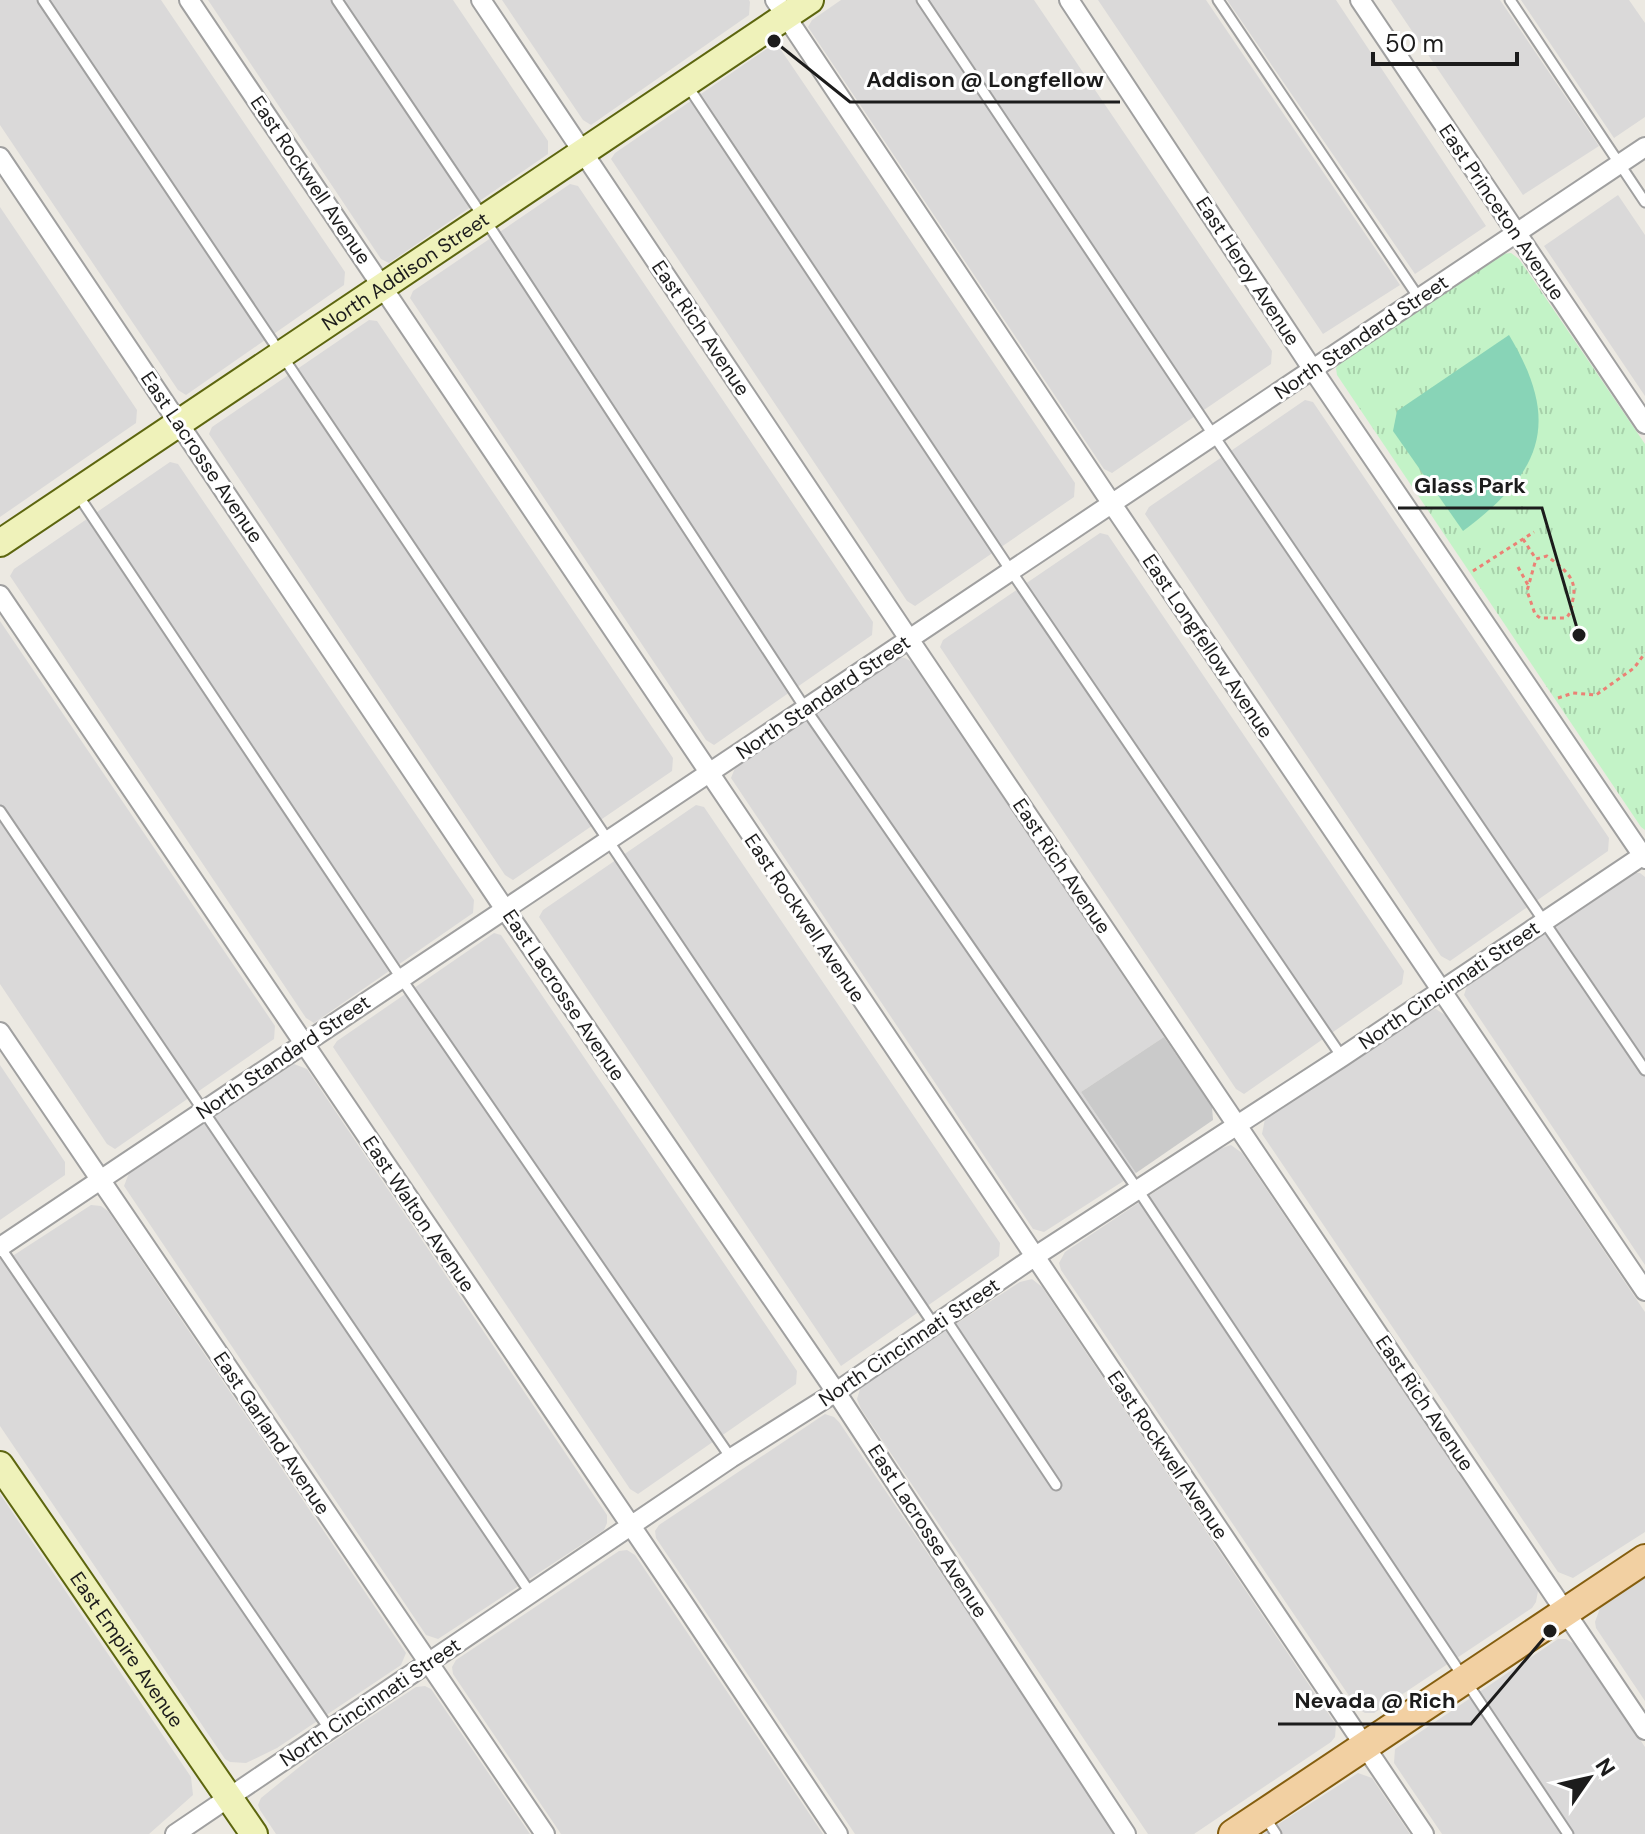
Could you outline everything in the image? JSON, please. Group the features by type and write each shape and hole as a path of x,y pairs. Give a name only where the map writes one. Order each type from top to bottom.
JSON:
{"main road":[{"path":"1233,1834 1270,1824 1365,1746 1645,1559"}],"street":[{"name":"East Rockwell Avenue","path":"189,0 1424,1834"},
{"name":"East Rich Avenue","path":"481,0 1645,1730"},
{"name":"North Addison Street","path":"0,543 686,83 780,8 810,0"},
{"name":"East Heroy Avenue","path":"1069,0 1313,370 1644,856"},
{"name":"East Princeton Avenue","path":"1360,0 1645,424"},
{"name":"East Longfellow Avenue","path":"780,8 1645,1291"},
{"name":"North Standard Street","path":"0,1247 1645,147"},
{"name":"East Lacrosse Avenue","path":"0,157 504,908 836,1392 1126,1834"},
{"name":"East Walton Avenue","path":"0,595 633,1525 838,1834"},
{"name":"North Cincinnati Street","path":"175,1834 731,1458 836,1392 1034,1257 1644,856"},
{"name":"East Garland Avenue","path":"0,1032 545,1834"},
{"name":"East Empire Avenue","path":"0,1465 254,1834"}],"lane":[{"path":"43,0 283,354 606,841 939,1322 1056,1485"},
{"path":"337,0 484,218 805,708 1138,1190 1568,1834"},
{"path":"922,0 1645,1070"},
{"path":"1218,0 1419,298"},
{"path":"1510,0 1645,202"},
{"path":"686,83 1011,571 1342,1057"},
{"path":"76,492 401,978 731,1458"},
{"path":"0,811 531,1594"},
{"path":"0,1247 330,1730"}],"path":[{"path":"1456,581 1534,532"},
{"path":"1523,539 1536,559 1527,598 1537,617 1561,620 1570,614 1575,592 1573,580 1547,556 1536,559"},
{"path":"1518,567 1529,586"},
{"path":"1542,707 1573,693 1596,695 1634,668 1645,653"}],"shaded area":[{"path":"0,0 161,0 345,272 344,285 186,395 178,390 0,125"},
{"path":"208,0 453,0 548,141 548,154 389,263 381,259"},
{"path":"502,0 750,2 749,15 591,125 583,120"},
{"path":"841,0 1034,0 1272,351 1271,364 1112,473 1104,469 808,27 812,20"},
{"path":"1098,0 1206,0 1400,285 1323,334"},
{"path":"1227,0 1336,0 1486,226 1415,274"},
{"path":"1391,0 1500,0 1599,146 1523,195"},
{"path":"1521,0 1629,0 1645,23 1645,117 1614,138"},
{"path":"771,46 779,47 1075,483 1074,497 915,606 907,601 611,159 615,153"},
{"path":"570,184 578,186 873,622 872,635 714,745 706,740 410,298 413,291"},
{"path":"1618,195 1645,235 1645,396 1544,246"},
{"path":"0,207 137,410 136,423 0,517"},
{"path":"369,320 377,321 673,758 672,771 513,880 505,875 209,434 212,427"},
{"path":"1305,400 1313,402 1609,838 1608,851 1450,961 1441,956 1145,514 1149,507"},
{"path":"170,462 178,464 474,900 473,913 314,1023 306,1018 10,576 14,569"},
{"path":"1100,533 1108,535 1404,971 1402,984 1244,1094 1236,1089 940,647 943,640"},
{"path":"0,621 275,1026 274,1039 115,1149 107,1144 0,984"},
{"path":"898,657 912,662 1164,1037 1081,1092 1136,1173 1044,1232 1033,1229 731,778 735,768"},
{"path":"696,805 704,807 1000,1243 999,1256 841,1366 539,917 543,910"},
{"path":"1632,873 1645,877 1645,1265 1464,995 1468,983"},
{"path":"494,933 501,935 797,1371 796,1384 638,1494 630,1489 333,1047 337,1041"},
{"path":"1436,1009 1445,1015 1645,1312 1645,1532 1573,1578 1558,1572 1262,1134 1265,1119 1426,1011"},
{"path":"1164,1037 1212,1107 1213,1120 1136,1173 1081,1092"},
{"path":"294,1064 307,1069 607,1515 604,1530 438,1639 426,1635 124,1186 129,1173"},
{"path":"0,1065 65,1162 65,1175 0,1220"},
{"path":"1231,1145 1242,1153 1538,1591 1532,1608 1374,1713 1358,1709 1059,1263 1065,1252 1219,1149"},
{"path":"91,1205 108,1211 406,1653 401,1665 277,1748 246,1763 225,1759 0,1426 0,1259 14,1255"},
{"path":"1032,1279 1042,1287 1336,1725 1335,1737 1331,1742 1194,1834 1148,1834 857,1399 861,1386 1020,1282"},
{"path":"825,1414 839,1422 1117,1834 855,1834 656,1538 655,1531 659,1525"},
{"path":"0,1494 191,1777 193,1795 149,1834 0,1834"},
{"path":"627,1550 635,1555 823,1834 561,1834 453,1674 452,1667 456,1660 619,1551"},
{"path":"1645,1578 1645,1701 1595,1622 1600,1608"},
{"path":"1558,1639 1566,1639 1576,1645 1645,1747 1645,1834 1442,1834 1394,1763 1395,1749"},
{"path":"416,1687 431,1689 530,1834 276,1834 260,1810 258,1805 261,1798 319,1751"},
{"path":"1358,1773 1372,1778 1410,1834 1263,1834"}],"green space":[{"path":"1511,253 1519,259 1645,444 1645,830 1337,375 1336,368 1340,363 1502,254"},
{"path":"1509,335 1535,394 1539,420 1536,444 1511,488 1463,531 1393,431 1397,411"}],"place":[{"name":"Addison @ Longfellow","path":"774,41"},
{"name":"Glass Park","path":"1579,635"},
{"name":"Nevada @ Rich","path":"1550,1631"}]}
